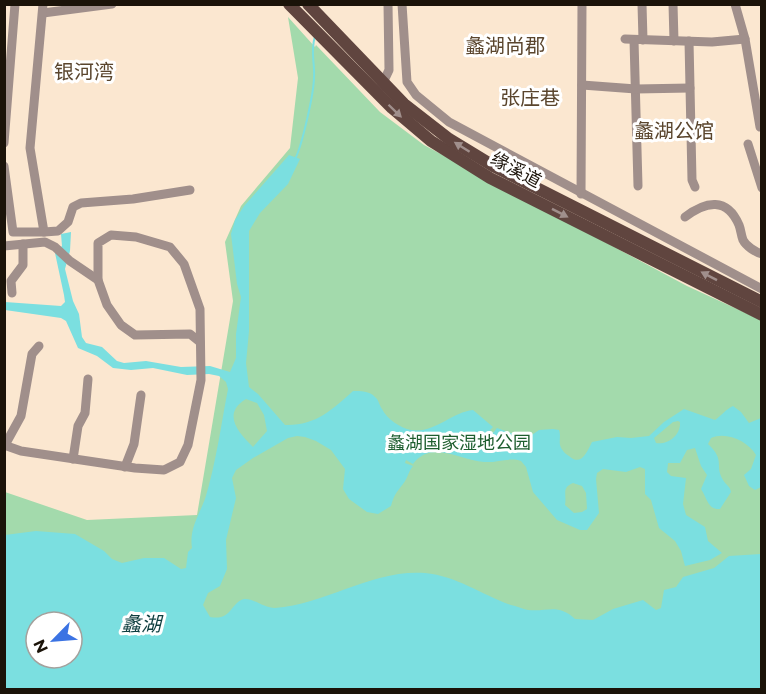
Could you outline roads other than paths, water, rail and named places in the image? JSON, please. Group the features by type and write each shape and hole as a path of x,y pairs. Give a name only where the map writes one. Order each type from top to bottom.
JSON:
{"main road":[{"name":"缘溪道","path":"289,4 324,39 381,88 425,121 495,167 762,302"},
{"name":"缘溪道","path":"310,6 326,22 407,122 431,141 490,178 762,315"}],"street":[{"path":"4,143 15,4"},
{"path":"44,232 30,148 43,9 112,4"},
{"path":"381,88 389,70 388,4"},
{"path":"402,4 407,81 416,95 449,122 762,290"},
{"path":"581,194 582,4"},
{"path":"638,186 634,40 642,4"},
{"path":"673,4 674,41"},
{"path":"735,4 745,39 760,127"},
{"path":"634,40 745,39"},
{"path":"689,41 692,180 695,187"},
{"path":"582,85 690,88"},
{"path":"748,144 762,188"},
{"path":"4,166 13,232 58,231 68,222 73,207 81,203 190,190"},
{"path":"685,217 699,206 716,203 732,212 743,240 754,251 762,254"},
{"path":"39,346 32,354 21,416 5,445 21,451 164,470 180,462 188,445 201,370 200,309 184,264 170,247 136,237 111,235 98,243 98,280 112,312 121,325 135,335 190,334 200,342"},
{"path":"4,246 45,242 56,247 70,261 98,280"},
{"path":"12,293 11,281 23,265 23,244"},
{"path":"83,270 97,257"},
{"path":"190,334 200,325"},
{"path":"73,459 78,426 85,413 88,379"},
{"path":"125,466 134,444 141,395"}],"water":[{"name":"蠡湖","path":"289,155 300,159 288,184 260,213 249,231 249,331 246,363 249,387 285,425 296,425 314,420 353,391 362,391 376,398 384,413 394,422 411,430 427,429 473,410 493,427 490,430 493,433 497,428 522,437 529,437 539,430 559,430 561,448 577,460 583,457 592,442 617,437 649,436 664,422 684,409 715,420 733,406 749,423 761,418 761,487 755,490 749,486 744,475 751,469 756,455 748,445 730,437 717,436 711,438 708,444 717,455 719,470 731,492 720,509 710,505 701,489 707,475 701,466 695,448 687,450 680,463 668,463 667,472 671,476 686,478 683,504 686,515 705,527 708,541 722,553 710,560 685,566 681,551 675,541 659,528 651,500 645,494 645,469 640,467 626,472 603,469 597,473 599,513 587,530 580,530 557,520 533,492 526,467 521,461 484,462 438,452 429,453 413,464 406,460 405,463 413,466 405,482 391,506 378,514 367,512 349,499 343,489 345,469 331,450 305,437 288,438 236,470 232,478 236,498 226,540 227,569 220,586 208,593 203,605 210,617 217,618 227,614 239,601 244,599 275,608 313,600 387,576 425,573 448,578 526,610 553,609 563,611 575,619 593,620 613,609 643,600 656,610 661,608 664,590 676,587 683,577 714,568 729,556 761,554 761,689 5,689 5,535 36,531 75,534 104,551 112,559 122,563 144,558 164,558 181,569 186,568 188,552 192,548 193,528 205,499 212,472 228,389 226,382 219,376 209,374 187,375 153,368 131,370 113,368 97,356 78,348 66,321 61,318 5,310 5,302 61,306 65,302 55,253 62,246 61,234 71,232 70,251 65,269 73,301 79,314 82,337 86,343 102,347 117,361 124,363 146,361 181,367 210,366 230,372 236,358 236,334 241,297 237,284 231,234 235,220 244,206","holes":["246,399 257,403 264,415 267,431 253,447 238,430 234,417 235,411","678,421 680,427 676,435 669,441 656,443 654,438 673,422","573,483 582,486 586,493 587,509 582,512 574,513 565,505 566,489"]}],"waterway":[{"path":"295,159 312,95 315,36"}],"district":[{"name":"蠡湖尚郡","path":"505,46"},
{"name":"银河湾","path":"84,72"},
{"name":"张庄巷","path":"530,98"},
{"name":"蠡湖公馆","path":"674,131"}],"park label":[{"name":"蠡湖国家湿地公园","path":"459,443"}]}
